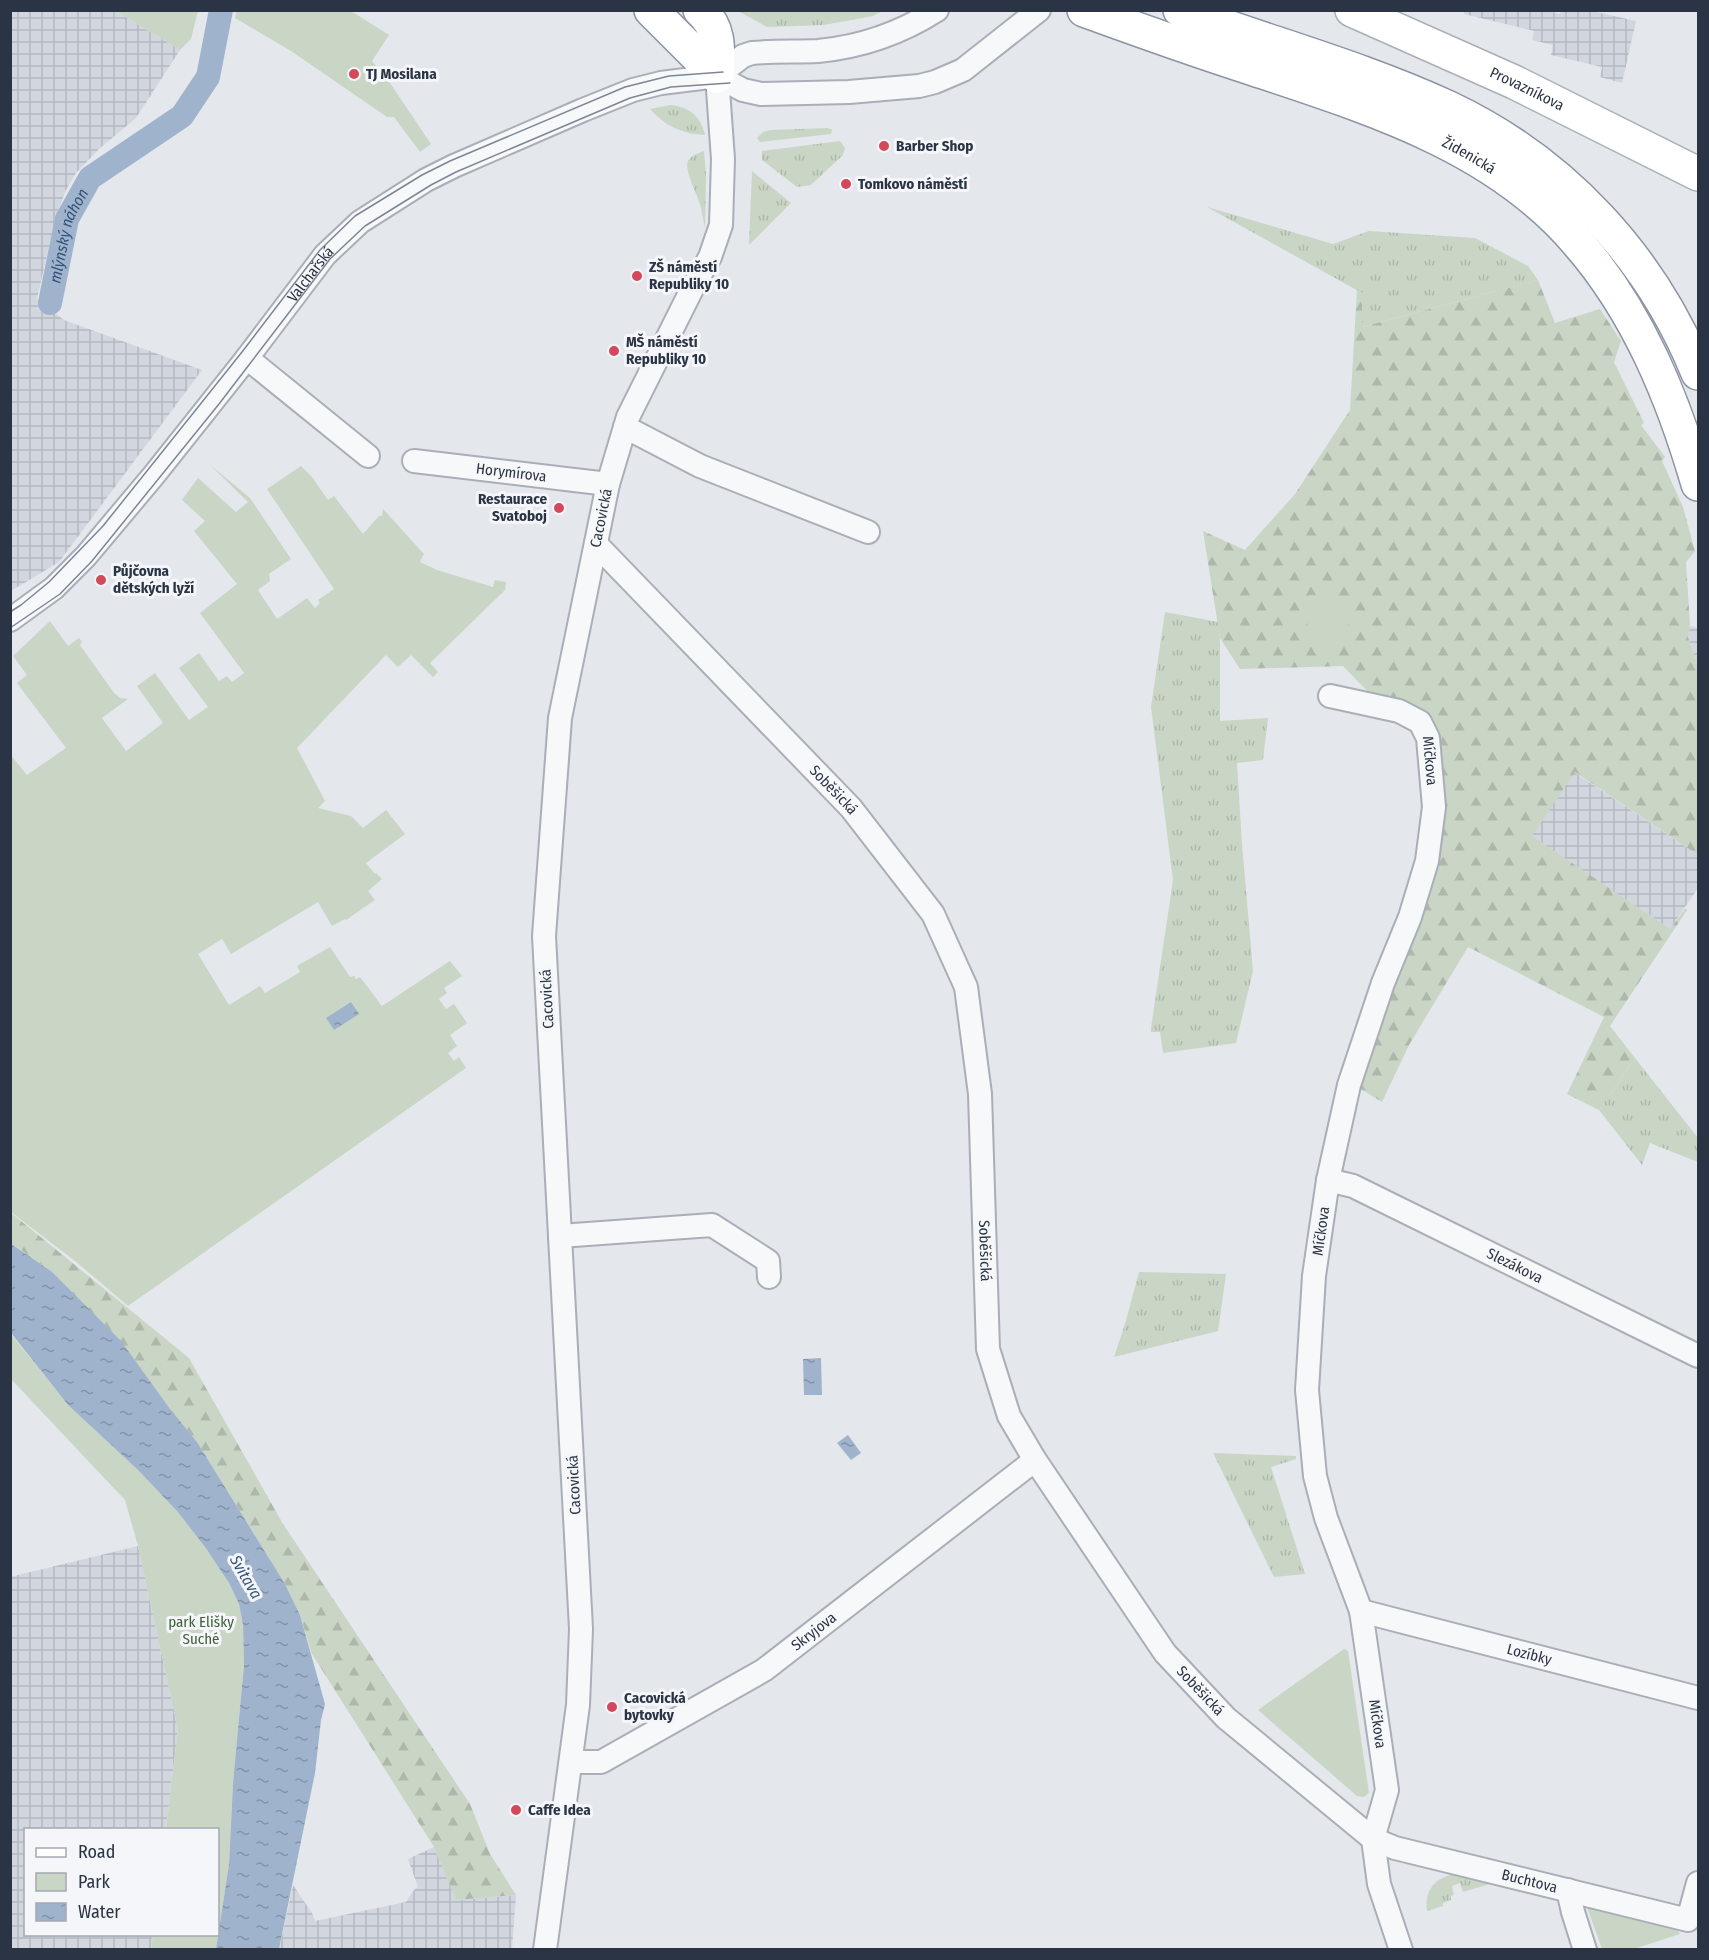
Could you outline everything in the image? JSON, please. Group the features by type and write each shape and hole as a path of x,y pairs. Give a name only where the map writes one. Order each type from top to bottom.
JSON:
{"main road":[{"path":"651,10 717,76"},
{"path":"700,10 714,27 717,37 717,76"},
{"name":"Židenická","path":"1084,10 1215,40 1340,65 1411,92 1477,123 1521,150 1581,198 1629,250 1669,309 1686,342 1698,373"},
{"name":"Židenická","path":"1180,10 1215,40 1325,92 1458,147 1506,177 1555,218 1598,266 1638,329 1673,408 1698,484"},
{"name":"Provazníkova","path":"1352,10 1514,82 1698,174"}],"street":[{"path":"937,10 890,34 848,47 743,56 717,76 743,90 761,94 849,92 919,86 963,70 1039,10"},
{"name":"Valchařská","path":"10,620 54,588 86,556 247,358 325,255 360,222 426,180 454,166 633,90 661,83 717,76"},
{"name":"Cacovická","path":"545,1950 572,1762 578,1705 581,1629 544,936 560,718 608,484 628,417 710,257 721,225 723,159 717,76"},
{"path":"247,358 368,456"},
{"path":"625,427 700,466 868,532"},
{"name":"Horymírova","path":"414,461 608,484"},
{"name":"Soběšická","path":"596,544 851,808 933,914 966,987 980,1094 988,1349 1009,1416 1035,1460 1165,1653 1226,1718 1373,1839"},
{"name":"Míčkova","path":"1330,696 1399,711 1420,722 1428,738 1434,807 1426,861 1410,916 1383,983 1349,1085 1328,1180 1314,1276 1307,1390 1315,1476 1326,1518 1361,1611 1387,1790 1373,1839"},
{"name":"Slezákova","path":"1328,1180 1353,1186 1698,1356"},
{"path":"560,1236 712,1225 768,1261 769,1277"},
{"name":"Skryjova","path":"572,1762 601,1762 764,1670 1035,1460"},
{"name":"Lozíbky","path":"1361,1611 1698,1698"},
{"path":"1373,1839 1379,1884 1401,1950"},
{"name":"Buchtova","path":"1373,1839 1395,1848 1688,1920 1698,1883"},
{"path":"1568,1890 1585,1950"}],"shaded area":[{"path":"1546,10 1560,14 1561,11 1592,11 1636,21 1622,83 1600,77 1602,67 1551,55 1553,45 1532,40 1534,31 1464,14 1464,11"},
{"path":"10,11 116,11 180,50 136,118 99,149 76,173 66,190 56,216 37,299 64,320 202,370 59,562 11,591"},
{"path":"1690,626 1698,628 1698,666 1688,637"},
{"path":"1574,772 1698,855 1698,888 1670,929 1531,836"},
{"path":"138,1546 178,1729 166,1828 24,1828 24,1936 153,1936 151,1949 11,1949 10,1577"},
{"path":"434,1847 456,1900 516,1895 512,1949 279,1950 293,1885 315,1921 406,1902 418,1887 408,1859"}],"green space":[{"name":"TJ Mosilana","path":"237,10 351,11 389,35 372,61 392,86 431,144 420,152 394,117 387,117 291,51 235,18"},
{"path":"116,11 198,11 191,39 180,50"},
{"path":"738,11 883,11 873,16 824,25 767,27"},
{"path":"671,105 684,108 694,114 701,123 705,135 674,128 650,109"},
{"path":"828,128 832,130 831,134 760,142 757,138 763,132 770,130"},
{"path":"840,141 845,148 843,155 811,185 797,187 762,160 762,151"},
{"path":"704,151 705,228 687,165 691,157"},
{"path":"752,171 791,203 749,245"},
{"path":"1207,207 1333,244 1369,231 1475,238 1528,266 1538,280 1362,327 1362,293"},
{"path":"1538,280 1555,323 1600,309 1621,341 1614,362 1644,423 1641,425 1665,457 1662,461 1683,507 1695,551 1686,562 1690,625 1688,637 1698,666 1698,855 1575,772 1532,836 1670,929 1685,909 1687,910 1610,1026 1635,1058 1599,1110 1567,1094 1604,1017 1468,947 1409,1045 1382,1102 1356,1086 1417,918 1434,736 1375,699 1343,666 1240,669 1220,638 1203,531 1245,550 1295,494 1350,410 1357,290 1362,293 1362,327"},
{"path":"209,464 250,498 291,559 269,574 270,581 258,590 277,619 307,598 315,608 320,603 318,600 334,589 267,489 301,466 328,500 334,496 363,534 379,516 382,516 383,509 424,554 420,562 437,570 493,587 495,580 506,582 505,590 430,663 438,672 433,677 411,655 398,667 386,655 297,748 325,801 318,808 351,816 363,828 386,810 405,834 366,863 382,879 368,891 375,900 346,920 332,926 318,902 231,954 222,939 198,954 229,1005 260,986 265,993 300,972 297,966 330,947 350,977 354,976 356,979 360,977 382,1006 450,961 462,976 444,988 447,993 439,999 446,1009 454,1004 467,1023 450,1035 457,1046 448,1053 454,1061 459,1057 466,1068 128,1306 75,1261 11,1212 10,754 27,775 66,748 17,683 27,675 13,656 50,621 68,646 79,638 82,642 80,645 114,693 120,698 128,699 102,718 126,751 163,723 137,686 155,673 189,720 208,707 179,668 199,653 219,681 227,676 232,682 244,673 200,613 237,584 194,531 205,521 182,500 198,478 236,512 248,502"},
{"path":"1309,595 1350,598 1347,646 1306,644"},
{"path":"1165,612 1218,622 1220,721 1268,718 1263,760 1237,763 1253,971 1236,1043 1163,1053 1160,1032 1151,1032 1151,1028 1173,880 1151,707"},
{"path":"1635,1058 1698,1138 1698,1162 1650,1143 1642,1165 1599,1110"},
{"path":"10,1212 189,1358 283,1524 470,1804 490,1854 516,1895 456,1900 434,1847 312,1654 300,1615 285,1584 197,1442 51,1271 11,1243"},
{"path":"1139,1272 1226,1274 1218,1331 1114,1357"},
{"name":"park Elišky Suché","path":"10,1333 68,1405 138,1470 177,1511 229,1583 239,1604 243,1625 244,1665 233,1783 229,1864 219,1929 219,1828 166,1828 178,1729 138,1546 125,1500 11,1379"},
{"path":"1213,1453 1296,1456 1296,1459 1271,1467 1305,1574 1274,1577"},
{"path":"1344,1649 1348,1651 1369,1793 1364,1797 1357,1796 1258,1710"},
{"path":"1457,1874 1493,1883 1463,1892 1460,1883 1452,1886 1454,1895 1451,1896 1451,1900 1443,1903 1443,1906 1427,1911 1427,1897 1433,1885 1443,1878"},
{"path":"1586,1904 1675,1925 1680,1934 1634,1949 1602,1949"},
{"name":"park Elišky Suché","path":"153,1936 218,1936 216,1949 151,1949"}],"water":[{"path":"351,1002 359,1014 334,1030 326,1018"},
{"name":"Svitava","path":"10,1243 51,1271 121,1341 197,1442 285,1584 300,1615 325,1704 315,1773 279,1949 216,1949 229,1864 233,1783 244,1665 243,1625 239,1604 229,1583 205,1547 177,1511 138,1470 68,1405 11,1333"},
{"path":"821,1358 822,1395 804,1395 803,1359"},
{"path":"848,1435 861,1453 851,1460 837,1443"}],"waterway":[{"name":"mlýnský náhon","path":"50,303 67,219 90,178 182,116 208,77 221,10"}],"tram line":[{"path":"10,612 49,582 103,526 320,250 355,216 422,175 450,161 625,87 669,76 723,72"},
{"path":"10,628 60,594 92,561 219,404 330,259 365,226 456,172 630,98 671,87 730,83"}],"place":[{"name":"TJ Mosilana","path":"354,74"},
{"name":"Barber Shop","path":"884,146"},
{"name":"Tomkovo náměstí","path":"846,184"},
{"name":"ZŠ náměstí Republiky 10","path":"637,276"},
{"name":"MŠ náměstí Republiky 10","path":"614,351"},
{"name":"Restaurace Svatoboj","path":"559,508"},
{"name":"Půjčovna dětských lyží","path":"101,580"},
{"name":"Cacovická bytovky","path":"612,1707"},
{"name":"Caffe Idea","path":"516,1810"}]}
